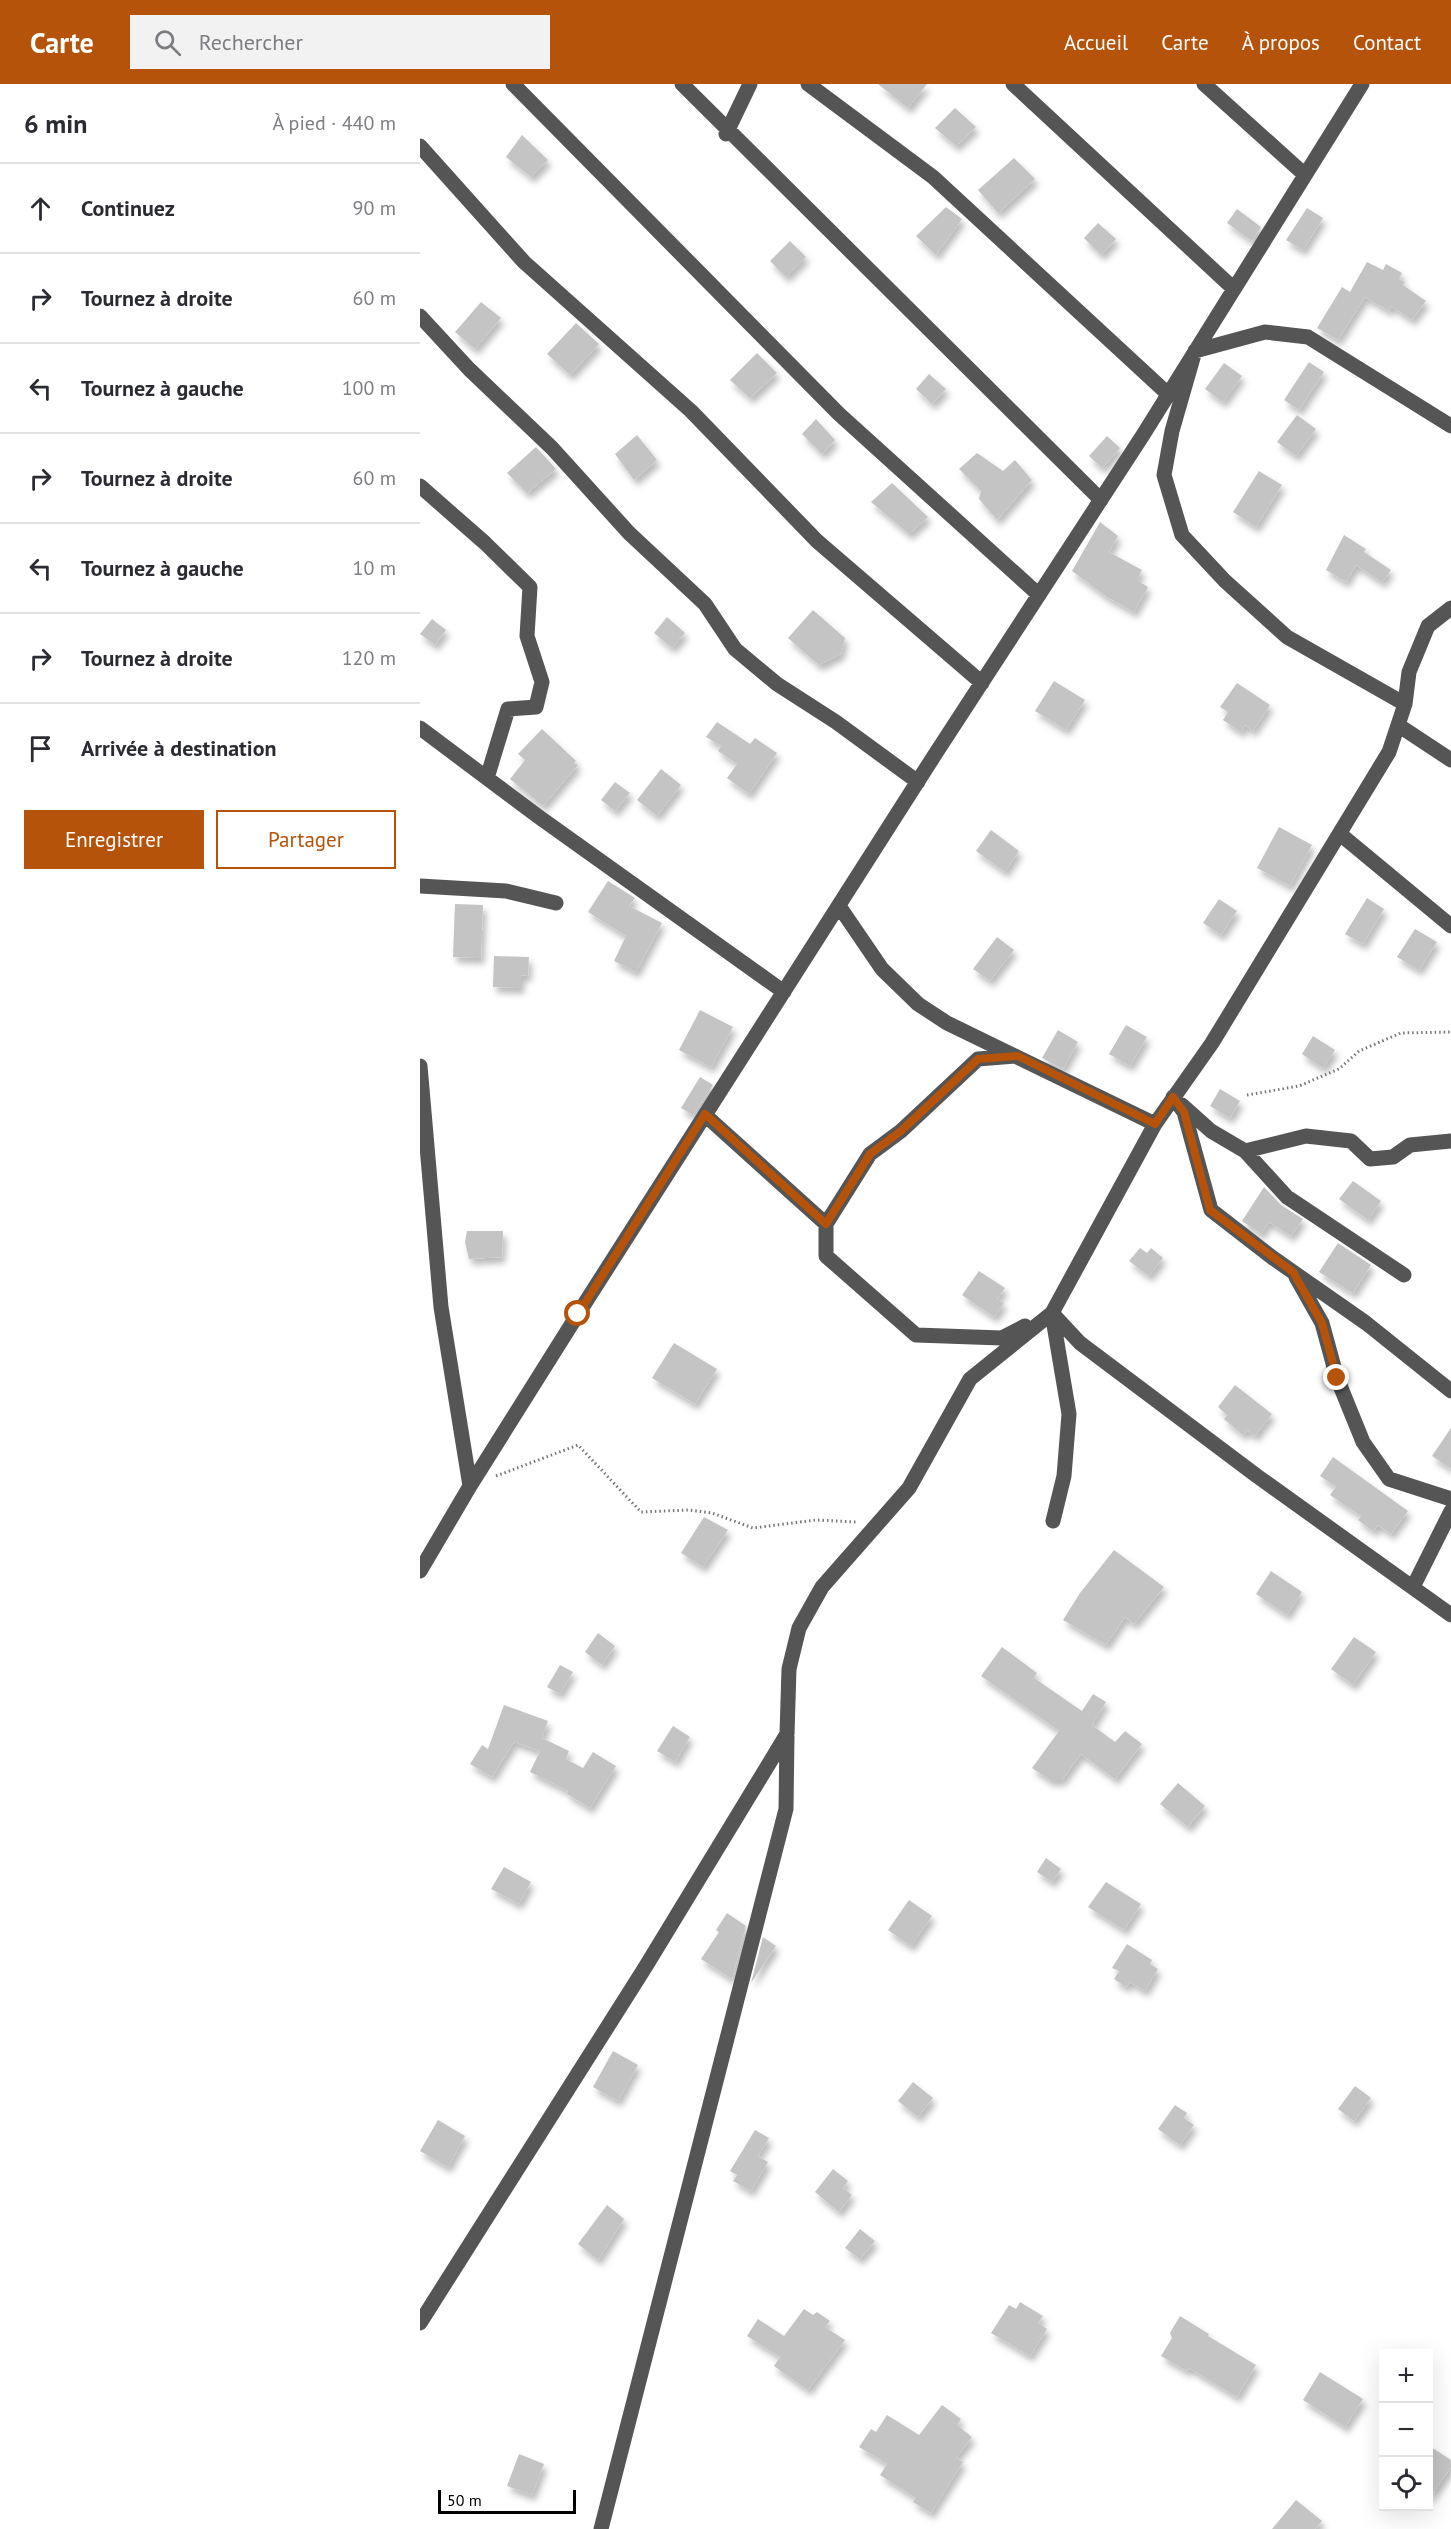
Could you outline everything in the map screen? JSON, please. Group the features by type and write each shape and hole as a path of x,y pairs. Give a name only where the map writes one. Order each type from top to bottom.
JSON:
{"street":[{"path":"513,84 839,414 1039,595"},
{"path":"681,84 1101,500"},
{"path":"727,132 750,84"},
{"path":"808,84 933,177 1169,394"},
{"path":"1013,84 1234,289"},
{"path":"1204,84 1305,175"},
{"path":"423,1563 705,1114 1169,394 1362,84"},
{"path":"420,146 524,262 691,411 817,541 982,683"},
{"path":"420,316 469,369 552,448 629,532 705,604 735,649 777,684 836,722 918,782"},
{"path":"1196,351 1265,332 1308,337 1451,426"},
{"path":"1196,351 1172,431 1164,475 1182,535 1224,581 1287,637 1405,704"},
{"path":"420,486 485,543 530,587 526,636 542,682 536,707 508,709 487,778"},
{"path":"601,2529 786,1809 789,1669 799,1628 822,1587 909,1488 970,1379 1052,1312 1155,1124 1212,1043 1389,752 1405,704 1409,672 1428,626 1451,608"},
{"path":"1398,724 1451,760"},
{"path":"420,728 783,992"},
{"path":"1340,834 1451,926"},
{"path":"420,886 506,891 556,903"},
{"path":"839,906 882,969 918,1005 947,1023 1155,1124"},
{"path":"1018,1056 978,1059 901,1131 870,1154 826,1224 826,1256 916,1335 1002,1338 1052,1312"},
{"path":"420,1066 441,1307 470,1486"},
{"path":"1173,1097 1210,1131 1245,1151 1287,1197 1404,1275"},
{"path":"1173,1097 1184,1112 1210,1210 1366,1323 1451,1391"},
{"path":"705,1114 826,1224"},
{"path":"1245,1151 1306,1136 1351,1141 1370,1159 1393,1158 1410,1145 1451,1141"},
{"path":"1293,1272 1322,1323 1337,1378 1363,1442 1389,1479 1451,1499"},
{"path":"1052,1312 1070,1414 1064,1476 1053,1521"},
{"path":"1052,1312 1080,1342 1257,1476 1451,1615"},
{"path":"1413,1587 1451,1511"},
{"path":"420,2323 646,1966 787,1734"}],"path":[{"path":"1247,1095 1299,1086 1339,1069 1359,1051 1401,1033 1451,1032"},
{"path":"470,1486 578,1445 641,1512 689,1510 712,1513 753,1528 816,1520 879,1524"}],"building":[{"path":"878,84 927,84 908,108"},
{"path":"955,108 976,127 956,146 935,128"},
{"path":"522,135 548,160 531,177 506,157"},
{"path":"1014,158 1035,179 998,213 978,190"},
{"path":"946,207 962,219 936,255 916,236"},
{"path":"1307,208 1323,218 1303,250 1286,240"},
{"path":"1237,209 1261,227 1252,241 1227,223"},
{"path":"1098,223 1116,239 1101,255 1084,238"},
{"path":"790,241 806,257 786,277 770,261"},
{"path":"1367,262 1383,270 1386,264 1402,273 1399,279 1405,282 1403,285 1426,301 1412,320 1391,306 1389,311 1365,297 1338,340 1317,328 1342,287 1350,292"},
{"path":"481,302 501,318 475,349 455,332"},
{"path":"576,323 599,344 570,375 547,354"},
{"path":"757,353 777,373 750,398 730,380"},
{"path":"1309,362 1324,372 1299,410 1284,400"},
{"path":"1224,363 1242,376 1223,402 1205,389"},
{"path":"929,374 946,389 932,404 916,389"},
{"path":"1297,415 1316,429 1296,456 1277,442"},
{"path":"816,419 835,440 822,454 802,434"},
{"path":"637,435 657,460 634,480 615,454"},
{"path":"1107,436 1120,448 1102,468 1089,456"},
{"path":"536,447 556,469 527,493 507,473"},
{"path":"977,453 1003,471 1015,460 1032,480 997,520 979,499 981,491 959,469"},
{"path":"1259,471 1282,485 1256,527 1233,512"},
{"path":"892,483 928,517 909,534 871,502"},
{"path":"1100,522 1118,536 1109,552 1142,570 1137,580 1148,587 1134,612 1107,597 1072,571"},
{"path":"1344,535 1366,549 1364,552 1391,570 1382,582 1356,565 1346,582 1326,570"},
{"path":"813,610 845,638 841,654 819,665 788,638"},
{"path":"667,617 685,633 672,648 654,633"},
{"path":"432,619 446,630 435,645 420,634"},
{"path":"1054,681 1085,700 1066,730 1035,711"},
{"path":"1237,683 1270,705 1253,731 1245,725 1241,732 1223,720 1228,712 1220,707"},
{"path":"717,722 750,744 755,738 777,753 749,794 727,778 737,764 718,751 721,746 706,737"},
{"path":"542,729 578,765 543,806 510,779 525,760 518,754"},
{"path":"661,769 681,785 657,816 637,800"},
{"path":"615,782 630,793 615,811 601,800"},
{"path":"1279,827 1312,845 1290,886 1257,868"},
{"path":"991,830 1019,851 1005,872 976,851"},
{"path":"608,881 635,898 629,906 662,923 636,972 614,961 626,936 588,912"},
{"path":"1367,898 1384,909 1363,944 1345,934"},
{"path":"1219,899 1237,911 1221,935 1203,923"},
{"path":"455,904 483,905 481,958 453,957"},
{"path":"1415,929 1437,942 1419,970 1397,957"},
{"path":"997,937 1014,950 990,981 973,969"},
{"path":"494,956 529,957 528,976 521,975 521,988 493,987"},
{"path":"700,1010 733,1027 711,1067 679,1050"},
{"path":"1126,1025 1147,1037 1130,1066 1109,1054"},
{"path":"1058,1030 1078,1042 1063,1069 1042,1058"},
{"path":"1313,1036 1335,1050 1323,1068 1302,1054"},
{"path":"700,1077 713,1085 693,1115 681,1108"},
{"path":"1220,1089 1240,1101 1230,1118 1210,1106"},
{"path":"1353,1181 1381,1201 1368,1220 1339,1199"},
{"path":"1264,1187 1281,1205 1303,1219 1291,1236 1269,1222 1261,1234 1242,1221"},
{"path":"467,1231 503,1231 502,1257 469,1259 465,1242"},
{"path":"1338,1243 1371,1265 1353,1293 1319,1272"},
{"path":"1140,1248 1147,1253 1151,1248 1163,1258 1149,1276 1129,1261"},
{"path":"979,1271 1005,1288 997,1299 1004,1303 994,1317 962,1295"},
{"path":"674,1343 717,1369 695,1404 652,1378"},
{"path":"1235,1385 1272,1414 1255,1436 1247,1430 1243,1435 1224,1419 1227,1415 1218,1407"},
{"path":"1451,1428 1451,1469 1432,1456"},
{"path":"1333,1457 1408,1511 1391,1534 1378,1525 1373,1531 1358,1520 1361,1516 1330,1495 1336,1487 1320,1476"},
{"path":"704,1517 728,1530 703,1567 681,1553"},
{"path":"1114,1550 1164,1587 1134,1624 1125,1617 1106,1645 1063,1620 1080,1593"},
{"path":"1271,1571 1302,1592 1287,1615 1256,1594"},
{"path":"598,1633 615,1646 602,1665 585,1652"},
{"path":"1354,1637 1376,1652 1353,1685 1331,1669"},
{"path":"1002,1647 1037,1673 1034,1678 1082,1711 1093,1694 1106,1702 1092,1725 1115,1742 1125,1731 1142,1744 1115,1779 1081,1754 1062,1780 1050,1780 1032,1768 1059,1731 981,1676"},
{"path":"560,1665 573,1672 560,1694 547,1687"},
{"path":"504,1705 548,1721 542,1738 569,1751 566,1759 583,1768 593,1752 616,1766 590,1808 567,1794 568,1791 530,1772 540,1751 514,1742 492,1777 470,1764 482,1745 488,1749"},
{"path":"673,1726 690,1737 675,1762 657,1751"},
{"path":"1178,1783 1205,1806 1188,1827 1160,1804"},
{"path":"1046,1858 1061,1869 1052,1882 1037,1872"},
{"path":"504,1867 531,1882 519,1904 491,1889"},
{"path":"1106,1882 1141,1904 1124,1930 1088,1907"},
{"path":"909,1900 932,1916 911,1946 888,1930"},
{"path":"727,1913 746,1926 732,1979 701,1959 719,1932 716,1930"},
{"path":"763,1937 776,1946 751,1983"},
{"path":"1127,1944 1152,1960 1150,1964 1158,1969 1145,1991 1130,1982 1126,1987 1114,1979 1119,1971 1112,1968"},
{"path":"613,2051 638,2065 618,2101 593,2087"},
{"path":"913,2082 933,2098 918,2117 898,2101"},
{"path":"1355,2086 1371,2098 1354,2121 1338,2109"},
{"path":"1175,2105 1187,2113 1184,2118 1194,2125 1180,2145 1158,2129"},
{"path":"438,2120 465,2136 448,2167 420,2151"},
{"path":"755,2130 769,2138 758,2156 768,2162 751,2191 733,2181 737,2175 730,2171"},
{"path":"833,2169 848,2181 843,2188 852,2195 839,2212 815,2192"},
{"path":"607,2205 624,2219 598,2260 578,2244"},
{"path":"860,2229 875,2241 860,2259 845,2248"},
{"path":"1020,2302 1043,2316 1038,2323 1047,2329 1030,2356 991,2333 1009,2305 1016,2309"},
{"path":"804,2309 813,2315 817,2312 830,2321 825,2327 845,2340 808,2390 774,2366 780,2357 747,2336 758,2319 784,2336"},
{"path":"1180,2316 1256,2365 1237,2397 1189,2368 1187,2371 1161,2356 1172,2338 1170,2333"},
{"path":"1320,2372 1363,2399 1345,2427 1303,2400"},
{"path":"942,2405 961,2419 957,2425 972,2437 956,2458 963,2462 931,2513 913,2502 916,2498 880,2475 887,2464 859,2447 871,2429 876,2432 887,2415 919,2435"},
{"path":"1433,2448 1451,2460 1451,2467 1433,2493"},
{"path":"519,2454 544,2464 532,2495 507,2486"},
{"path":"1296,2500 1322,2521 1315,2529 1272,2529"}],"route":[{"path":"578,1314 705,1114 826,1224 870,1154 901,1131 956,1078 978,1059 1018,1056 1155,1124 1173,1097 1184,1112 1210,1210 1293,1272 1322,1323 1337,1378"}]}
